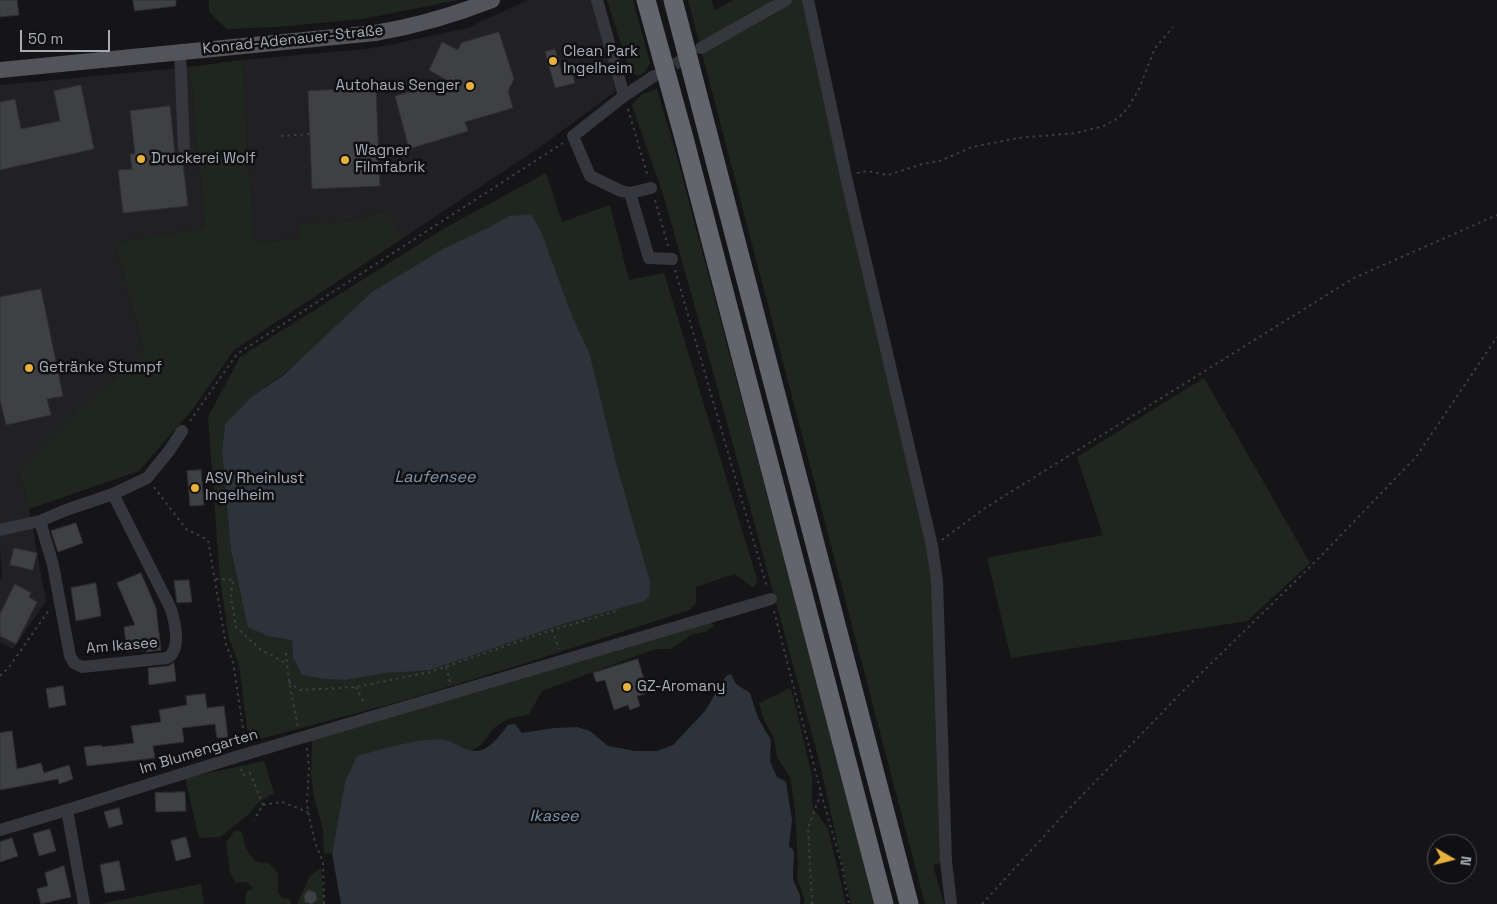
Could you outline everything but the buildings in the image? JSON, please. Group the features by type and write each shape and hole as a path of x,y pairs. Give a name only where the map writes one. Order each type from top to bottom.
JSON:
{"highway":[{"path":"646,0 684,138 884,904"},
{"path":"673,0 909,904"}],"main road":[{"name":"Konrad-Adenauer-Straße","path":"0,70 383,31 416,26 492,0"}],"street":[{"path":"598,0 624,96"},
{"path":"701,48 786,0"},
{"path":"808,0 846,178 932,546 937,580 946,861 951,904"},
{"path":"180,52 184,149"},
{"path":"651,188 630,193 621,191 590,176 574,136 624,96 654,76"},
{"path":"630,193 649,258 672,259"},
{"path":"0,530 40,522 66,510 113,494 147,478 169,451 182,431"},
{"name":"Am Ikasee","path":"40,522 53,565 70,656 77,665 167,658 173,654 176,646 173,615 113,494"},
{"name":"Im Blumengarten","path":"0,830 247,754 770,599"},
{"path":"67,810 84,904"}],"path":[{"path":"846,178 867,171 888,175 922,164 940,161 972,147 1018,138 1076,133 1104,126 1118,118 1128,108 1139,89 1155,48 1173,27"},
{"path":"624,96 770,599 841,862 849,904"},
{"path":"281,136 310,134"},
{"path":"182,431 237,354 574,136"},
{"path":"932,546 985,508 1354,278 1497,215"},
{"path":"982,904 1184,690 1317,560 1416,457 1497,337"},
{"path":"153,486 186,529 208,540 226,645 233,661 247,754"},
{"path":"215,579 234,580 230,600 235,617 235,626 260,650 287,664"},
{"path":"0,676 9,667 59,596"},
{"path":"289,682 300,690 356,687 430,672 552,630 620,610"},
{"path":"552,630 559,649"},
{"path":"286,653 289,682 310,768 308,812 315,842 323,862 324,904"},
{"path":"446,666 451,684"},
{"path":"356,687 366,706"},
{"path":"243,775 250,773 263,805"},
{"path":"812,904 808,828 821,792"},
{"path":"263,805 282,802 308,812"},
{"path":"254,820 263,805"}],"shaded area":[{"path":"209,0 459,0 362,19 277,27 227,29 209,12"},
{"path":"528,0 592,0 616,91 536,150 403,238 385,211 344,222 299,224 299,239 254,242 242,60 366,49 394,44 467,28"},
{"path":"607,0 633,0 650,63 646,71 638,76 630,73"},
{"path":"688,0 712,0 714,11 733,0 808,0 932,546 946,861 933,865 944,904 925,904"},
{"path":"242,60 254,242 299,239 299,224 344,222 386,211 403,238 234,350 192,410 139,471 29,509 20,471 79,409 145,353 115,243 205,228 190,67"},
{"path":"190,67 205,228 115,243 145,353 79,409 20,471 46,601 13,649 0,642 0,581 2,576 0,549 0,85"},
{"path":"657,89 676,153 876,904 851,904 819,760 715,379 664,197 632,105 642,94"},
{"path":"546,173 562,222 610,205 629,280 664,273 757,579 754,588 734,574 696,587 696,603 689,610 402,701 249,742 239,665 229,639 220,579 208,417 240,357 443,229","holes":["531,214 541,231 572,315 590,355 617,466 650,581 642,602 386,673 345,680 323,679 302,675 293,658 292,640 241,598 231,551 222,451 225,424 250,398 488,228 509,216"]},
{"path":"1204,378 1310,563 1247,621 1011,658 987,558 1103,535 1077,457"},
{"path":"708,620 714,626 705,632 691,635 671,649 656,649 542,691 529,714 508,719 495,727 481,745 470,751 444,740 412,743 345,782 332,853 324,853 323,830 314,797 311,774 312,739"},
{"path":"790,688 812,776 812,806 828,829 846,904 804,904 804,898 797,878 795,810 790,777 777,757 774,738 763,718 759,703"},
{"path":"264,761 274,793 259,802 249,814 220,837 199,838 185,778"},
{"path":"235,830 242,832 245,847 255,861 270,864 278,874 278,892 282,898 290,899 291,904 245,904 246,892 253,888 247,882 235,883 230,872 226,843"},
{"path":"321,868 324,904 297,904 310,876"},
{"path":"201,884 204,904 99,904"}],"water":[{"name":"Laufensee","path":"531,214 541,231 572,315 590,355 617,466 650,581 649,597 642,602 563,624 430,670 386,673 345,680 323,679 302,675 293,658 292,640 268,636 248,627 231,551 222,451 225,424 250,398 285,374 372,292 445,248 509,216"},
{"name":"Ikasee","path":"731,674 736,684 750,693 758,718 771,740 770,761 777,777 786,782 792,820 789,846 794,851 793,876 801,900 800,904 341,904 332,853 345,782 357,756 424,740 449,741 468,750 479,751 491,745 508,725 515,724 522,733 554,728 577,727 590,731 608,746 635,751 657,751 673,745 705,711 726,676"}],"tunnel":[{"path":"659,74 693,53"}],"place":[{"name":"Clean Park Ingelheim","path":"553,61"},
{"name":"Autohaus Senger","path":"470,86"},
{"name":"Druckerei Wolf","path":"141,159"},
{"name":"Wagner Filmfabrik","path":"345,160"},
{"name":"Getränke Stumpf","path":"29,368"},
{"name":"ASV Rheinlust Ingelheim","path":"195,488"},
{"name":"GZ-Aromany","path":"627,687"}]}
